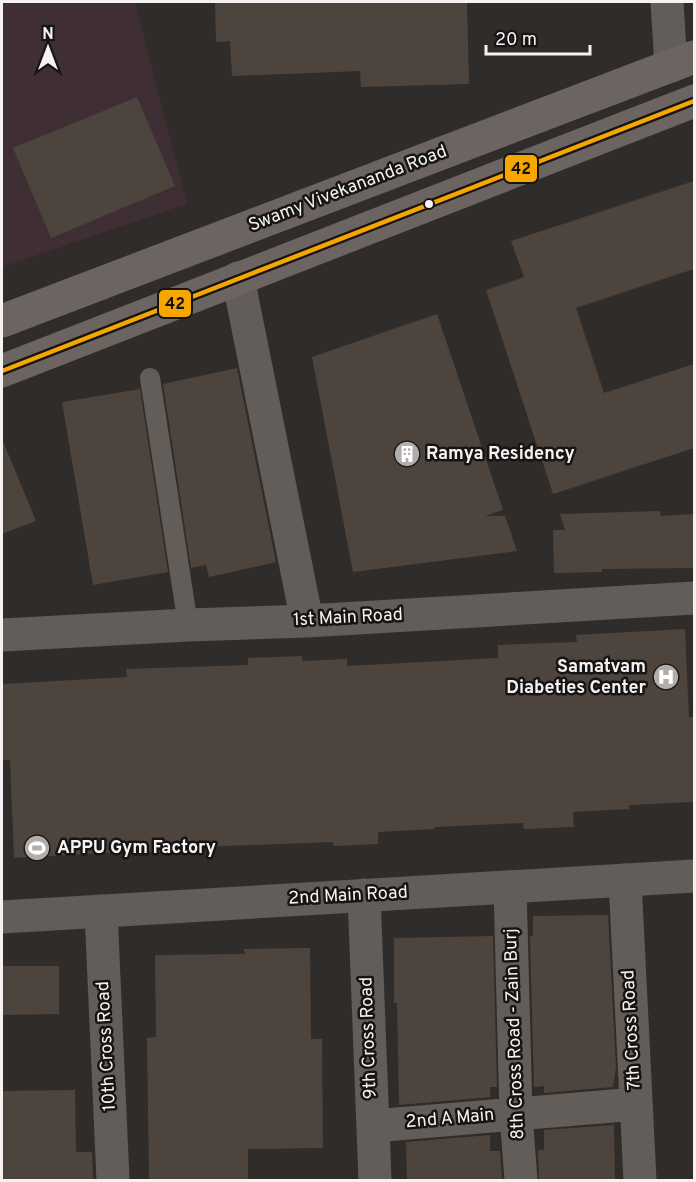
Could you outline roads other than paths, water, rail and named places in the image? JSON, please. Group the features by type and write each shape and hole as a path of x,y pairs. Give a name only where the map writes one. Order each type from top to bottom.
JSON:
{"main road":[{"name":"Swamy Vivekananda Road","path":"2,321 683,61"},
{"path":"2,371 694,101"}],"street":[{"path":"667,2 683,61"},
{"path":"238,278 307,621"},
{"name":"1st Main Road","path":"2,635 307,621 694,598"},
{"name":"2nd Main Road","path":"2,916 694,876"},
{"name":"7th Cross Road","path":"625,880 640,1180"},
{"name":"8th Cross Road - Zain Burj","path":"510,887 516,1114 521,1180"},
{"name":"9th Cross Road","path":"364,895 375,1180"},
{"name":"10th Cross Road","path":"101,911 113,1180"},
{"name":"2nd A Main","path":"373,1126 636,1104"}],"lane":[{"path":"150,378 188,625"}],"place":[{"name":"Ramya Residency","path":"407,454"},
{"name":"Samatvam Diabeties Center","path":"666,677"},
{"name":"APPU Gym Factory","path":"37,848"}]}
